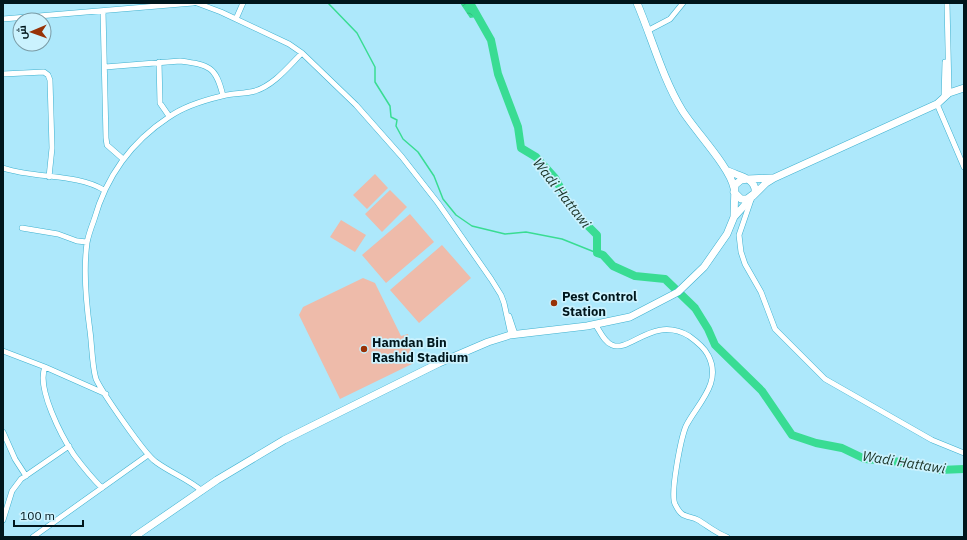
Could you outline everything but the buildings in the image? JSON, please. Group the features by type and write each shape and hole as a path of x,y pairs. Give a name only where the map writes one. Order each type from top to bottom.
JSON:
{"street":[{"path":"3,19 102,11 155,4 193,3"},
{"path":"197,3 273,36 302,54 356,105 402,157 438,203 502,295 513,334"},
{"path":"236,19 243,3"},
{"path":"637,3 649,30 668,82 682,109 727,171 734,190 736,202 734,217"},
{"path":"649,30 670,18 683,3"},
{"path":"946,3 947,96"},
{"path":"102,11 105,66 106,138 107,145 123,159"},
{"path":"202,491 192,483 156,462 148,455 121,419 96,379 88,318 85,276 87,242 104,190 123,159 143,138 169,116 223,96 254,91 262,88 272,82 302,54"},
{"path":"105,66 180,61 208,68 214,71 218,78 223,96"},
{"path":"159,62 160,103 169,116"},
{"path":"3,74 44,72 48,75 50,80 52,148 49,177"},
{"path":"134,537 202,491 284,440 438,363 488,342 513,334 595,324 630,317 678,292 704,267 726,234 734,217 766,183 774,178 938,104 947,96 964,88"},
{"path":"938,104 964,167"},
{"path":"3,168 49,177 83,180 104,190"},
{"path":"727,171 748,179 755,186 740,235 741,252 745,264 761,292 775,330 825,379 932,440 964,453"},
{"path":"734,190 740,180 774,178"},
{"path":"734,190 741,199 752,197"},
{"path":"22,228 58,234 77,241 87,242"},
{"path":"595,324 607,342 614,346 622,346 659,330 673,330 693,339 702,346 708,355 712,377 710,388 687,426 683,436 678,458 674,503 681,514 697,519 719,534 727,537"},
{"path":"3,351 84,383 106,394"},
{"path":"45,367 43,372 45,392 68,446 89,474 102,488"},
{"path":"84,383 93,378 95,372"},
{"path":"3,432 15,459 26,476"},
{"path":"3,520 12,491 21,479 68,446"},
{"path":"34,537 148,455"}],"shaded area":[{"path":"375,174 388,188 367,209 353,195"},
{"path":"390,190 407,207 382,232 365,214"},
{"path":"410,214 434,242 386,283 362,255"},
{"path":"341,220 366,235 355,252 330,237"},
{"path":"442,245 471,278 419,323 390,290"},
{"name":"Hamdan Bin Rashid Stadium","path":"363,278 375,283 401,336 408,334 414,363 340,399 299,315 303,307"}],"water":[{"path":"460,3 469,3 477,17 470,18"}],"waterway":[{"path":"328,3 357,33 375,67 375,82 390,106 391,117 397,120 396,126 403,139 418,152 434,176 443,199 456,215 472,226 505,234 526,232 562,239 597,253"},
{"name":"Wadi Hattawi","path":"470,3 491,40 498,74 518,127 521,148 536,157 555,178 568,202 581,219 597,235 597,253 603,255 613,266 635,276 665,279 695,308 708,329 715,345 762,391 792,435 816,443 842,448 865,459 902,462 940,470 964,469"}],"place":[{"name":"Pest Control Station","path":"554,303"},
{"name":"Hamdan Bin Rashid Stadium","path":"364,349"}]}
